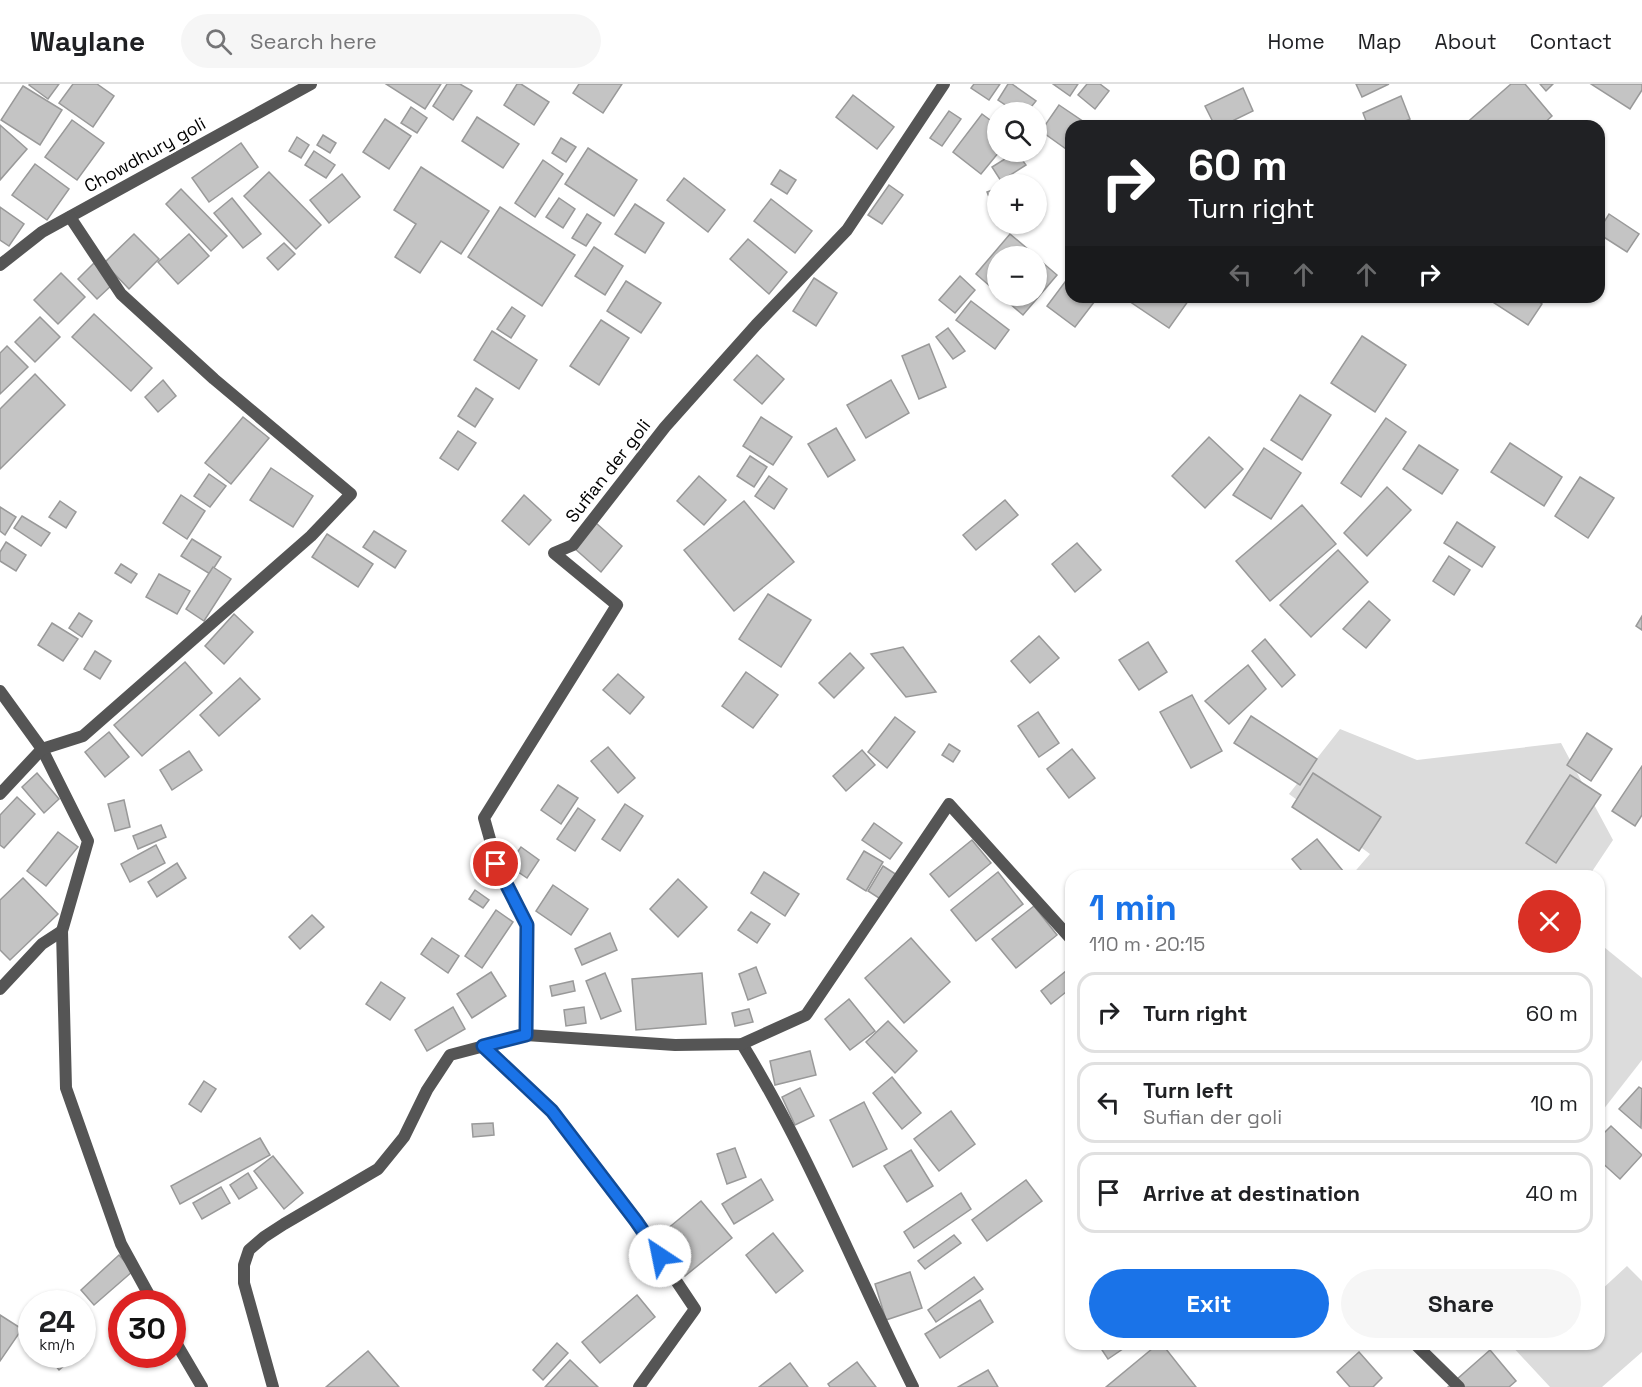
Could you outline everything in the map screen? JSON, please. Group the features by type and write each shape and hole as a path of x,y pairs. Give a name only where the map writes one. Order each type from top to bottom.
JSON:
{"street":[{"name":"Chowdhury goli","path":"0,265 42,232 312,84"},
{"name":"Sufian der goli","path":"526,1035 527,925 496,864 484,818 617,605 554,553 573,545 665,427 756,325 847,230 944,84"},
{"path":"0,794 42,749 83,736 311,536 351,495 214,379 121,294 70,217"},
{"path":"0,691 42,749 88,841 62,930 66,1088 121,1244 146,1290"},
{"path":"273,1387 244,1283 244,1265 249,1250 284,1224 378,1169 404,1137 427,1090 450,1055 526,1035 675,1045 742,1044 806,1016 949,804 1065,932"},
{"path":"0,989 42,944 62,930"},
{"path":"742,1044 774,1097 913,1387"},
{"path":"483,1046 552,1111 636,1221 695,1309 639,1387"},
{"path":"1420,1350 1459,1387"},
{"path":"186,1360 202,1387"}],"shaded area":[{"path":"1340,729 1417,760 1561,743 1613,840 1593,870 1356,870 1370,854 1289,794"},
{"path":"1605,948 1642,978 1642,1060 1605,1107"},
{"path":"1627,1266 1642,1281 1642,1352 1602,1387 1550,1387 1516,1350 1605,1350 1605,1286"}],"building":[{"path":"30,84 59,84 48,99"},
{"path":"73,84 97,84 114,96 93,127 59,103"},
{"path":"386,84 441,84 425,109"},
{"path":"447,84 460,84 472,91 453,120 433,106"},
{"path":"517,84 521,84 549,102 534,125 504,105"},
{"path":"579,84 622,84 603,113 573,93"},
{"path":"974,84 1000,84 989,100 971,88"},
{"path":"1008,84 1012,84 1036,101 1001,102 998,100"},
{"path":"1053,84 1078,84 1070,96"},
{"path":"1087,84 1100,84 1109,91 1095,109 1078,95"},
{"path":"1356,84 1389,84 1362,97"},
{"path":"1511,84 1525,84 1552,116 1548,120 1470,120"},
{"path":"1540,84 1553,84 1546,91"},
{"path":"1591,84 1642,84 1642,90 1630,109"},
{"path":"23,86 62,110 40,145 1,120"},
{"path":"1243,88 1253,111 1234,120 1212,120 1205,106"},
{"path":"853,95 894,127 877,149 836,117"},
{"path":"1401,96 1410,119 1366,120 1363,113"},
{"path":"1059,105 1081,120 1065,120 1065,148 1047,135 1047,122"},
{"path":"411,107 427,118 417,133 401,123"},
{"path":"949,111 961,119 942,146 930,138"},
{"path":"982,114 987,118 987,162 991,162 981,174 953,152"},
{"path":"477,117 519,144 503,168 462,141"},
{"path":"385,119 411,136 389,169 363,152"},
{"path":"72,120 104,143 77,180 45,157"},
{"path":"0,125 27,149 0,180"},
{"path":"323,135 336,143 330,153 317,145"},
{"path":"297,137 309,145 301,158 289,151"},
{"path":"561,138 576,147 566,162 552,153"},
{"path":"241,143 258,167 209,202 192,178"},
{"path":"588,148 637,180 614,216 565,184"},
{"path":"314,151 335,165 326,178 305,165"},
{"path":"543,160 563,174 535,217 515,203"},
{"path":"1000,162 1024,162 1026,165 1012,174 996,174 992,167"},
{"path":"35,164 69,189 47,220 12,195"},
{"path":"421,167 489,211 461,254 441,241 420,273 395,257 416,224 394,210"},
{"path":"780,170 796,180 787,194 771,184"},
{"path":"269,172 321,225 296,249 244,196"},
{"path":"342,174 360,197 329,223 310,200"},
{"path":"684,178 725,210 708,232 667,200"},
{"path":"889,185 903,195 882,224 868,215"},
{"path":"181,189 227,236 211,251 166,204"},
{"path":"232,198 261,234 243,248 214,213"},
{"path":"559,198 575,209 563,228 546,217"},
{"path":"771,199 812,231 795,253 754,221"},
{"path":"635,204 664,223 645,253 615,234"},
{"path":"0,207 24,224 9,246 0,240"},
{"path":"500,207 575,255 542,306 468,257"},
{"path":"587,214 601,223 586,246 572,238"},
{"path":"1609,214 1639,234 1627,252 1605,238 1605,220"},
{"path":"134,234 159,259 129,289 104,263"},
{"path":"189,234 209,256 178,284 158,262"},
{"path":"1010,234 1024,246 1000,246"},
{"path":"748,239 787,272 769,294 730,259"},
{"path":"284,243 295,254 278,270 267,258"},
{"path":"594,247 623,266 605,295 575,276"},
{"path":"987,261 987,284 976,274"},
{"path":"94,263 114,283 97,299 78,279"},
{"path":"1047,266 1057,275 1047,287"},
{"path":"61,273 85,297 58,324 34,300"},
{"path":"960,276 975,290 955,313 939,300"},
{"path":"814,278 837,293 816,326 793,311"},
{"path":"626,281 661,303 641,333 607,311"},
{"path":"1065,282 1065,303 1093,303 1075,327 1047,306"},
{"path":"971,301 1009,330 995,349 956,320"},
{"path":"1132,303 1187,303 1169,328"},
{"path":"1494,303 1541,303 1528,325"},
{"path":"1013,306 1031,306 1023,315"},
{"path":"512,307 525,316 511,338 497,329"},
{"path":"94,314 152,368 131,391 72,337"},
{"path":"40,317 60,337 35,362 15,342"},
{"path":"601,320 629,338 599,385 570,366"},
{"path":"948,328 965,351 953,359 936,337"},
{"path":"492,331 537,360 519,389 474,360"},
{"path":"1362,336 1406,365 1375,412 1331,383"},
{"path":"929,344 946,387 919,399 902,356"},
{"path":"7,346 28,367 0,394 0,353"},
{"path":"757,355 784,379 762,404 734,380"},
{"path":"35,374 65,405 0,469 0,409"},
{"path":"163,380 176,396 158,412 145,397"},
{"path":"891,380 909,413 866,438 847,405"},
{"path":"476,388 493,399 475,427 458,416"},
{"path":"1300,395 1331,415 1302,460 1271,440"},
{"path":"243,417 269,438 231,484 205,463"},
{"path":"761,417 792,437 773,465 743,446"},
{"path":"1386,418 1406,432 1361,497 1341,483"},
{"path":"836,428 855,460 828,477 808,444"},
{"path":"458,431 476,443 458,470 440,458"},
{"path":"1209,437 1243,469 1205,508 1172,476"},
{"path":"1510,443 1562,477 1544,506 1491,472"},
{"path":"1419,445 1458,470 1442,494 1403,469"},
{"path":"1264,448 1301,473 1271,519 1233,495"},
{"path":"750,456 767,467 754,487 737,476"},
{"path":"271,468 313,496 293,527 250,500"},
{"path":"209,474 226,486 210,507 194,496"},
{"path":"699,476 726,500 704,525 677,501"},
{"path":"769,476 787,489 774,509 755,496"},
{"path":"1580,477 1614,498 1588,538 1555,516"},
{"path":"1387,487 1411,510 1367,556 1344,533"},
{"path":"181,495 205,511 187,539 163,523"},
{"path":"524,495 551,520 529,545 502,521"},
{"path":"1005,500 1018,515 976,550 963,535"},
{"path":"60,501 76,512 66,528 49,517"},
{"path":"744,501 794,562 734,611 684,550"},
{"path":"1302,505 1336,544 1270,601 1236,561"},
{"path":"0,507 16,517 5,535 0,531"},
{"path":"22,516 50,533 41,546 14,528"},
{"path":"1457,522 1495,547 1482,567 1444,543"},
{"path":"596,523 622,546 601,572 573,547"},
{"path":"374,531 406,551 395,568 363,547"},
{"path":"327,534 373,564 358,587 312,557"},
{"path":"192,539 221,557 210,574 181,556"},
{"path":"6,542 26,555 16,571 0,561 0,552"},
{"path":"1077,543 1101,570 1075,592 1052,564"},
{"path":"1338,550 1368,582 1311,637 1280,605"},
{"path":"1449,556 1470,570 1454,595 1433,581"},
{"path":"121,564 137,574 131,583 115,573"},
{"path":"213,567 231,579 204,621 186,609"},
{"path":"159,574 190,591 177,614 146,597"},
{"path":"768,594 811,620 781,667 739,639"},
{"path":"1369,601 1390,620 1366,648 1343,629"},
{"path":"79,613 92,621 82,637 69,628"},
{"path":"234,614 253,632 224,664 205,646"},
{"path":"1642,616 1642,630 1636,626"},
{"path":"52,623 78,639 63,661 38,645"},
{"path":"1039,636 1059,658 1030,683 1011,661"},
{"path":"1265,639 1295,675 1282,687 1252,651"},
{"path":"1148,642 1167,672 1139,690 1119,660"},
{"path":"903,647 936,692 906,697 871,654"},
{"path":"95,651 111,661 100,679 84,669"},
{"path":"850,653 864,668 834,698 819,683"},
{"path":"185,662 212,693 142,756 114,725"},
{"path":"1248,665 1266,689 1229,724 1205,701"},
{"path":"746,672 778,695 753,728 722,706"},
{"path":"618,674 644,697 630,714 603,690"},
{"path":"240,678 260,699 219,736 200,715"},
{"path":"1192,695 1222,751 1191,768 1160,712"},
{"path":"1038,712 1059,743 1039,757 1018,726"},
{"path":"1251,716 1317,759 1300,785 1234,743"},
{"path":"895,717 915,732 887,768 868,752"},
{"path":"109,732 129,757 105,777 85,752"},
{"path":"1587,733 1612,749 1591,781 1567,765"},
{"path":"949,744 960,751 953,762 942,755"},
{"path":"608,747 635,778 618,793 591,761"},
{"path":"1072,749 1095,778 1069,798 1047,769"},
{"path":"862,750 875,765 846,791 833,776"},
{"path":"189,751 202,770 172,790 160,770"},
{"path":"1642,766 1642,815 1635,826 1612,811"},
{"path":"37,773 59,799 44,813 22,787"},
{"path":"1313,773 1381,817 1359,851 1292,807"},
{"path":"1570,775 1601,795 1556,863 1526,843"},
{"path":"558,785 578,798 561,824 541,810"},
{"path":"17,797 35,814 4,848 0,845 0,815"},
{"path":"124,800 130,827 115,831 108,804"},
{"path":"625,804 643,816 620,851 602,839"},
{"path":"578,808 595,820 575,851 557,839"},
{"path":"874,823 902,843 890,859 862,840"},
{"path":"161,825 166,837 138,849 133,836"},
{"path":"58,832 78,847 46,886 27,871"},
{"path":"1317,839 1342,870 1301,870 1292,859"},
{"path":"972,840 991,863 949,897 930,874"},
{"path":"156,845 165,863 130,882 121,864"},
{"path":"521,847 539,860 527,878 508,865"},
{"path":"864,851 883,862 866,891 847,879"},
{"path":"177,863 186,878 157,897 148,882"},
{"path":"883,866 897,875 882,900 868,891"},
{"path":"764,872 799,894 785,916 751,893"},
{"path":"998,872 1023,904 976,941 951,910"},
{"path":"23,878 58,914 10,960 0,950 0,900"},
{"path":"678,879 707,907 678,937 650,909"},
{"path":"553,885 588,909 571,935 536,911"},
{"path":"475,890 489,900 483,908 469,899"},
{"path":"1034,906 1057,935 1016,968 992,939"},
{"path":"496,910 513,922 482,968 465,956"},
{"path":"751,912 770,924 757,943 738,930"},
{"path":"312,915 324,927 300,949 289,937"},
{"path":"610,933 617,950 582,965 575,949"},
{"path":"432,938 459,956 448,973 421,954"},
{"path":"911,938 950,982 904,1023 865,978"},
{"path":"756,967 766,993 748,1000 739,974"},
{"path":"491,972 506,996 472,1018 457,994"},
{"path":"1065,972 1065,993 1051,1004 1041,991"},
{"path":"605,973 621,1011 601,1019 586,981"},
{"path":"702,973 706,1024 636,1030 632,979"},
{"path":"573,981 575,991 552,996 550,986"},
{"path":"381,982 405,998 390,1020 366,1004"},
{"path":"849,999 875,1031 850,1050 825,1019"},
{"path":"453,1007 465,1029 427,1051 415,1030"},
{"path":"584,1007 586,1023 566,1026 564,1010"},
{"path":"749,1009 753,1022 735,1026 732,1013"},
{"path":"888,1021 917,1051 895,1073 866,1042"},
{"path":"810,1051 816,1075 775,1085 770,1061"},
{"path":"892,1077 921,1113 902,1129 873,1093"},
{"path":"204,1081 216,1089 201,1112 189,1104"},
{"path":"1639,1087 1642,1089 1641,1128 1619,1109"},
{"path":"800,1088 814,1116 795,1125 782,1097"},
{"path":"864,1102 887,1149 853,1167 830,1120"},
{"path":"951,1111 975,1144 939,1171 914,1139"},
{"path":"493,1123 494,1135 473,1137 472,1124"},
{"path":"1611,1126 1642,1155 1620,1179 1605,1165 1605,1132"},
{"path":"260,1138 270,1155 180,1204 171,1186"},
{"path":"735,1148 746,1177 727,1184 717,1154"},
{"path":"911,1150 933,1186 907,1202 884,1166"},
{"path":"273,1156 303,1193 284,1209 254,1171"},
{"path":"248,1173 257,1188 239,1199 230,1185"},
{"path":"761,1179 773,1200 734,1224 722,1204"},
{"path":"1026,1180 1042,1201 987,1241 972,1220"},
{"path":"221,1187 230,1203 202,1219 193,1203"},
{"path":"961,1193 971,1209 914,1248 904,1232"},
{"path":"701,1201 732,1238 685,1276 655,1239"},
{"path":"773,1233 803,1271 776,1293 746,1255"},
{"path":"954,1235 961,1243 925,1269 918,1261"},
{"path":"119,1255 133,1271 111,1290 108,1290 108,1293 96,1303 96,1290 81,1290"},
{"path":"910,1272 922,1308 886,1320 875,1284"},
{"path":"974,1277 983,1289 936,1322 928,1310"},
{"path":"637,1295 655,1317 600,1363 582,1342"},
{"path":"980,1300 993,1322 940,1358 925,1334"},
{"path":"0,1315 18,1326 18,1335 0,1361"},
{"path":"557,1343 568,1353 543,1380 533,1370"},
{"path":"1102,1350 1121,1350 1108,1359"},
{"path":"1151,1350 1167,1350 1196,1387 1106,1387"},
{"path":"1490,1350 1516,1381 1509,1387 1448,1387"},
{"path":"368,1351 399,1387 326,1387"},
{"path":"1359,1352 1382,1378 1373,1387 1350,1387 1337,1372"},
{"path":"570,1360 598,1387 545,1387"},
{"path":"857,1362 876,1387 830,1387 828,1384"},
{"path":"790,1363 808,1387 759,1387"},
{"path":"988,1370 998,1387 958,1387"}],"route":[{"path":"496,864 527,925 526,1035 483,1046 552,1111 660,1256"}]}
